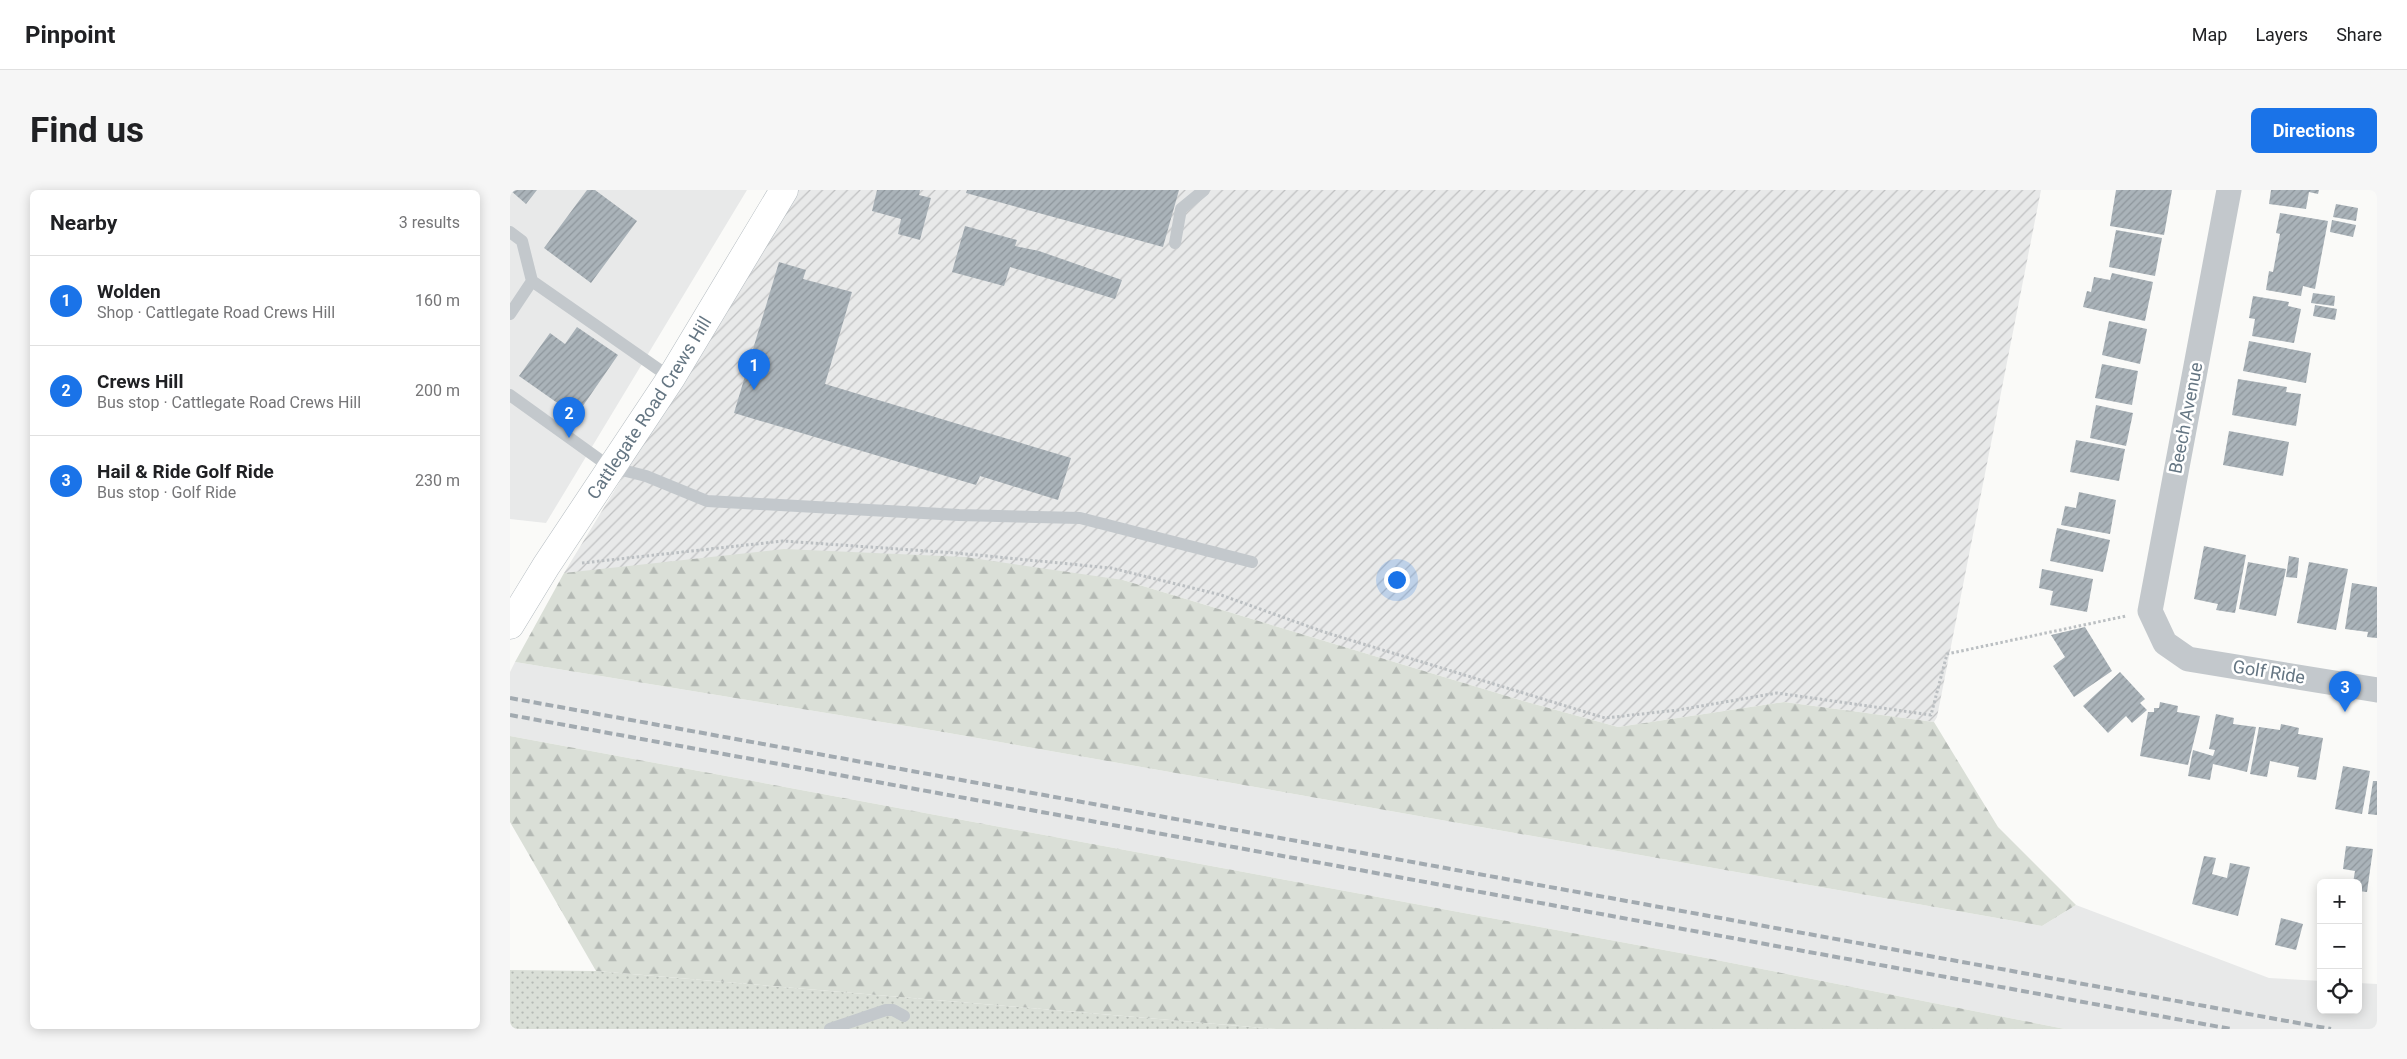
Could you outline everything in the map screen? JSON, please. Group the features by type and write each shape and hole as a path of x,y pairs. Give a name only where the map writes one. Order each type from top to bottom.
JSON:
{"street":[{"name":"Cattlegate Road Crews Hill","path":"510,625 546,566 671,378 784,190"},
{"name":"Beech Avenue","path":"2150,611 2229,190"},
{"name":"Golf Ride","path":"2150,611 2165,643 2188,659 2377,690"}],"lane":[{"path":"1175,243 1181,210 1204,190"},
{"path":"510,232 522,242 532,281 671,378"},
{"path":"510,314 532,281"},
{"path":"510,395 610,468 646,476 708,501 959,515 1080,518 1252,562"},
{"path":"830,1029 886,1010 893,1010 904,1016"}],"path":[{"path":"546,566 680,554 783,541 956,553 1111,568 1221,595 1324,632 1605,718 1678,710 1778,693 1930,715 1947,654 2150,611"}],"shaded area":[{"path":"510,190 747,190 546,523 510,519"},
{"path":"798,190 2041,190 1937,717 1934,722 1784,702 1618,727 1527,702 1123,580 564,573"},
{"path":"515,662 943,732 2042,926 2076,905 2269,978 2317,981 2317,1014 2362,1014 2362,983 2377,984 2377,1029 2065,1029 1691,955 510,736 510,672"}],"green space":[{"path":"784,549 965,557 1123,580 1527,702 1618,727 1784,702 1934,722 1998,827 2076,905 2042,926 943,732 515,662 564,573"},
{"path":"510,736 1691,955 2065,1029 1276,1029 596,971 510,822"},
{"path":"510,970 596,971 1276,1029 510,1029"}],"building":[{"path":"510,190 537,190 526,204"},
{"path":"587,190 595,190 637,221 591,283 544,248"},
{"path":"877,190 920,190 919,195 931,198 920,240 898,234 901,219 872,211"},
{"path":"967,190 1179,190 1163,247 966,193"},
{"path":"2116,190 2172,190 2164,235 2110,226"},
{"path":"2271,190 2319,190 2318,194 2309,192 2306,209 2269,204"},
{"path":"2336,204 2358,208 2356,221 2333,217"},
{"path":"2280,213 2328,221 2315,289 2303,286 2301,296 2266,290 2269,271 2273,272 2280,234 2276,233"},
{"path":"2332,220 2356,225 2353,237 2330,232"},
{"path":"965,226 1017,240 1015,246 1039,251 1122,280 1115,299 1010,267 1004,286 952,272"},
{"path":"2116,230 2162,238 2155,276 2109,267"},
{"path":"779,262 806,270 803,279 852,292 825,384 1071,458 1058,500 980,476 976,485 734,413"},
{"path":"2112,273 2153,282 2145,321 2083,307 2087,291 2091,292 2094,277 2110,280"},
{"path":"2313,293 2335,296 2334,306 2311,303"},
{"path":"2253,296 2289,302 2288,306 2301,309 2294,343 2252,336 2255,319 2249,318"},
{"path":"2315,305 2337,309 2335,320 2313,316"},
{"path":"2109,321 2147,329 2140,364 2102,355"},
{"path":"577,327 618,355 576,416 519,376 550,333 565,344"},
{"path":"2249,341 2311,353 2306,383 2243,371"},
{"path":"2102,364 2138,371 2132,405 2095,398"},
{"path":"2238,379 2287,387 2286,392 2301,394 2296,426 2232,415"},
{"path":"2096,405 2133,413 2126,446 2090,438"},
{"path":"2229,431 2289,442 2283,476 2223,465"},
{"path":"2076,440 2125,449 2119,481 2070,472"},
{"path":"2079,492 2116,500 2110,534 2061,525 2065,506 2076,508"},
{"path":"2057,528 2110,540 2103,572 2050,561"},
{"path":"2204,546 2246,555 2235,613 2216,610 2218,604 2194,599"},
{"path":"2289,556 2299,558 2297,578 2286,577"},
{"path":"2248,562 2286,569 2276,616 2239,609"},
{"path":"2309,562 2348,569 2336,630 2297,623"},
{"path":"2042,569 2093,579 2087,612 2050,605 2053,591 2039,588"},
{"path":"2352,583 2377,587 2377,638 2367,637 2368,632 2345,629"},
{"path":"2085,627 2112,671 2074,697 2053,666 2065,657 2051,635"},
{"path":"2120,672 2145,699 2140,703 2147,710 2132,723 2126,716 2108,733 2083,706"},
{"path":"2160,702 2178,706 2177,712 2200,716 2188,765 2140,756 2148,712 2154,712 2154,708 2159,708"},
{"path":"2216,714 2234,718 2233,724 2256,727 2247,772 2213,764 2210,780 2188,776 2193,750 2213,756 2215,750 2209,749"},
{"path":"2281,724 2299,728 2298,734 2323,738 2316,780 2297,777 2299,767 2270,761 2267,777 2250,774 2259,727 2280,730"},
{"path":"2343,766 2370,771 2362,814 2335,809"},
{"path":"2373,781 2377,781 2377,815 2368,814"},
{"path":"2346,846 2373,849 2367,892 2362,891 2362,879 2354,879 2355,871 2343,869"},
{"path":"2204,856 2216,858 2212,874 2227,878 2230,863 2250,867 2238,916 2192,904"},
{"path":"2281,918 2303,924 2296,950 2275,945"}],"railway":[{"path":"510,698 2331,1029"},
{"path":"510,715 2231,1029"}],"place":[{"name":"Wolden","path":"754,390"},
{"name":"Crews Hill","path":"569,438"},
{"name":"Hail & Ride Golf Ride","path":"2345,712"}]}
